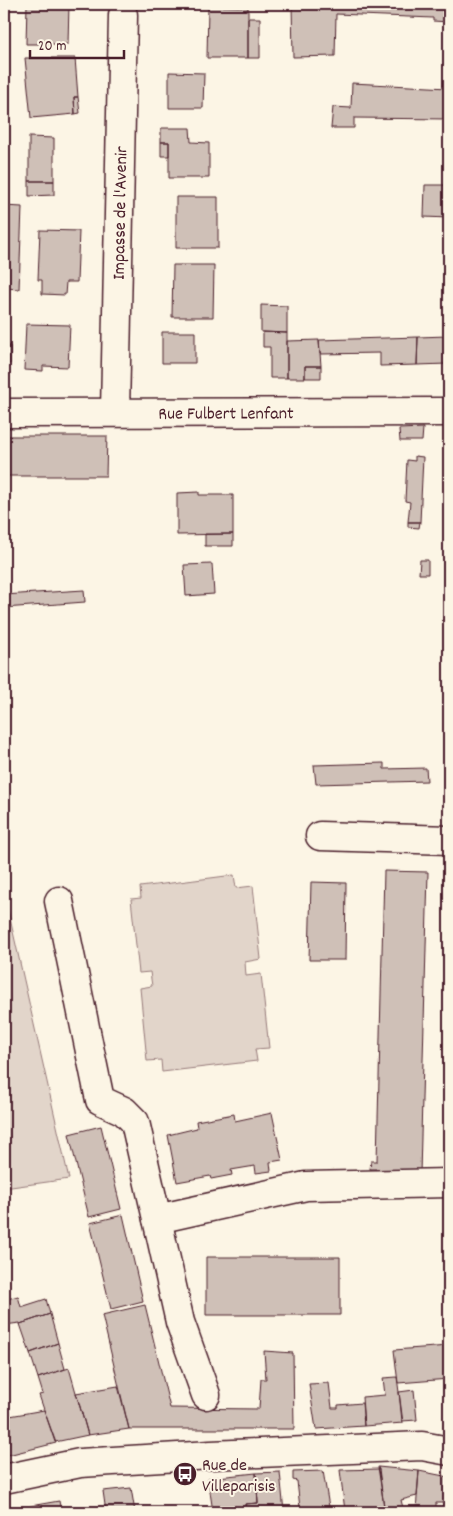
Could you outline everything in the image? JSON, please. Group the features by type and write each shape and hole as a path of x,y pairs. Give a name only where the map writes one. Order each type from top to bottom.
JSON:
{"street":[{"name":"Impasse de l'Avenir","path":"115,412 123,15"},
{"name":"Rue Fulbert Lenfant","path":"4,413 449,412"},
{"path":"320,836 449,840"},
{"path":"59,901 100,1100 124,1111 136,1122 180,1322 206,1395"},
{"path":"157,1219 306,1186 449,1183"},
{"path":"4,1479 80,1464 157,1458 422,1446 449,1451"}],"shaded area":[{"path":"234,875 236,888 253,886 261,959 245,962 246,976 261,974 269,1048 255,1049 257,1061 162,1072 161,1060 147,1061 140,988 152,986 150,972 139,973 131,899 141,898 140,887"},
{"path":"4,892 69,1179 4,1188"}],"building":[{"path":"27,4 69,4 68,44 26,44"},
{"path":"292,4 449,4 449,22 433,21 433,18 336,14 335,56 293,57"},
{"path":"208,6 248,7 248,58 207,58"},
{"path":"248,18 260,18 260,58 248,58"},
{"path":"25,58 75,58 78,97 74,97 75,114 31,118"},
{"path":"169,72 204,73 203,108 169,108"},
{"path":"448,73 449,119 354,118 354,128 331,128 333,107 351,108 352,83 448,88"},
{"path":"74,97 78,97 80,113 75,114"},
{"path":"161,128 190,128 191,142 209,143 209,178 169,178 169,142 161,142"},
{"path":"29,137 54,138 54,181 29,181"},
{"path":"161,142 169,142 169,156 161,156"},
{"path":"29,181 54,181 54,195 29,196"},
{"path":"425,185 449,185 449,218 424,217"},
{"path":"176,197 218,197 218,248 176,248"},
{"path":"4,206 22,207 19,289 4,288"},
{"path":"40,230 79,231 77,282 66,282 65,295 42,294 42,280 38,280"},
{"path":"173,265 214,265 213,317 172,317"},
{"path":"261,305 287,306 287,333 261,332"},
{"path":"26,324 70,325 68,367 43,366 43,371 24,370"},
{"path":"162,332 195,332 195,363 162,363"},
{"path":"263,332 287,333 287,378 270,378 270,347 263,347"},
{"path":"447,336 447,364 417,365 418,337"},
{"path":"418,337 417,365 380,366 380,353 320,354 319,340"},
{"path":"319,340 321,366 305,366 305,378 287,378 287,341"},
{"path":"4,345 10,346 10,364 4,364"},
{"path":"305,366 321,366 321,378 305,378"},
{"path":"423,428 422,441 400,441 399,429"},
{"path":"4,436 107,436 106,476 4,476"},
{"path":"415,456 423,457 420,522 408,522 410,502 405,501 407,460 415,461"},
{"path":"199,492 199,495 233,495 233,534 177,535 177,493"},
{"path":"408,522 420,522 419,528 408,527"},
{"path":"205,534 233,534 233,546 205,546"},
{"path":"420,560 428,560 428,574 419,574"},
{"path":"212,564 214,594 186,596 184,565"},
{"path":"84,590 85,602 4,608 4,595"},
{"path":"384,763 384,769 426,768 427,781 316,784 314,765"},
{"path":"384,871 428,872 420,1174 376,1173 376,1169 370,1169 371,1161 377,1161"},
{"path":"311,882 346,883 345,960 309,960"},
{"path":"272,1113 282,1160 270,1162 271,1171 256,1173 255,1166 231,1170 232,1175 211,1179 210,1176 177,1182 168,1135 197,1128 196,1121 234,1114 235,1121"},
{"path":"101,1126 121,1209 89,1217 69,1134"},
{"path":"123,1215 143,1301 111,1309 90,1223"},
{"path":"206,1257 340,1257 340,1315 206,1315"},
{"path":"18,1296 21,1307 46,1299 50,1314 20,1324 4,1325 4,1300"},
{"path":"145,1305 170,1408 259,1409 261,1379 266,1379 264,1351 293,1353 294,1429 129,1429 102,1315"},
{"path":"50,1314 58,1343 30,1353 20,1324"},
{"path":"58,1343 65,1369 38,1378 30,1353"},
{"path":"449,1346 449,1379 398,1383 394,1350"},
{"path":"69,1368 88,1435 55,1442 39,1395 43,1394 38,1378"},
{"path":"397,1377 403,1423 364,1426 362,1397 385,1395 383,1378"},
{"path":"329,1383 332,1408 338,1408 338,1405 362,1403 364,1426 316,1429 309,1384"},
{"path":"118,1386 129,1429 88,1435 76,1393"},
{"path":"414,1390 417,1420 402,1421 399,1392"},
{"path":"44,1410 56,1443 4,1456 4,1417"},
{"path":"378,1467 419,1471 417,1496 401,1500 404,1512 385,1512"},
{"path":"379,1469 384,1508 345,1511 340,1470"},
{"path":"323,1471 329,1507 300,1508 297,1481 293,1480 293,1472"},
{"path":"419,1471 449,1477 449,1503 436,1503 436,1511 416,1511"},
{"path":"280,1472 284,1512 246,1512 245,1504 258,1503 256,1473"},
{"path":"256,1473 258,1503 245,1504 246,1512 213,1512 208,1478"},
{"path":"131,1488 135,1512 106,1512 103,1491"},
{"path":"59,1501 61,1512 37,1512 36,1505"},
{"path":"36,1505 37,1512 5,1512"},
{"path":"329,1507 330,1512 296,1512 296,1508"}],"place":[{"name":"Rue de Villeparisis","path":"185,1474"}]}
